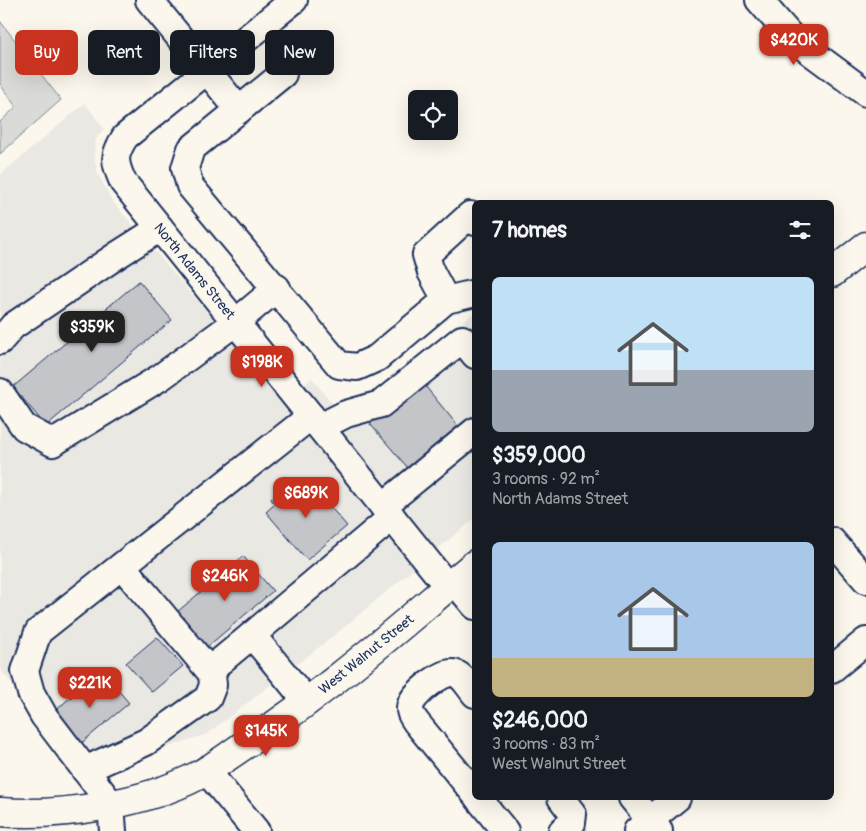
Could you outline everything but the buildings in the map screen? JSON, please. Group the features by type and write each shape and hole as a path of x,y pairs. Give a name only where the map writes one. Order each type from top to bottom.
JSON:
{"main road":[{"path":"834,271 866,246"},
{"name":"West Walnut Street","path":"11,819 84,810 111,804 167,788 206,770 265,732 330,686 459,577"}],"street":[{"path":"149,0 174,30"},
{"path":"255,31 294,0"},
{"path":"759,0 793,39 866,93"},
{"name":"North Adams Street","path":"201,75 125,137 117,150 115,164 123,182 387,512 459,577 472,601"},
{"path":"211,75 239,110"},
{"path":"282,75 191,150 185,168 190,186 277,288 339,365 357,367 376,358 446,300 472,294"},
{"path":"446,300 431,272 426,254 470,216 472,218"},
{"path":"0,341 14,326 160,228"},
{"path":"0,392 24,427 53,443 161,377 236,322 277,288"},
{"path":"113,831 111,804 44,716 31,692 25,670 38,632 122,566 315,422 381,404 462,338 472,351"},
{"path":"85,770 146,742 208,698 213,685 212,674 217,664 252,635 472,434"},
{"path":"834,543 866,580"},
{"path":"122,566 212,674"},
{"path":"252,635 307,702"},
{"path":"834,667 866,641"},
{"path":"472,690 460,676 453,673 442,674 414,697 410,705 410,713 472,790"},
{"path":"206,770 256,831"},
{"path":"480,800 505,831"},
{"path":"562,800 573,814 572,823 562,831"},
{"path":"633,800 649,827 676,800"}],"shaded area":[{"path":"0,21 15,40 15,75 42,75 61,100 0,154 0,122 16,107 0,84"},
{"path":"85,103 104,129 96,139 94,155 98,174 113,202 284,402 312,378 344,418 472,314 472,520 326,642 207,734 84,776 0,669 0,175"}]}
